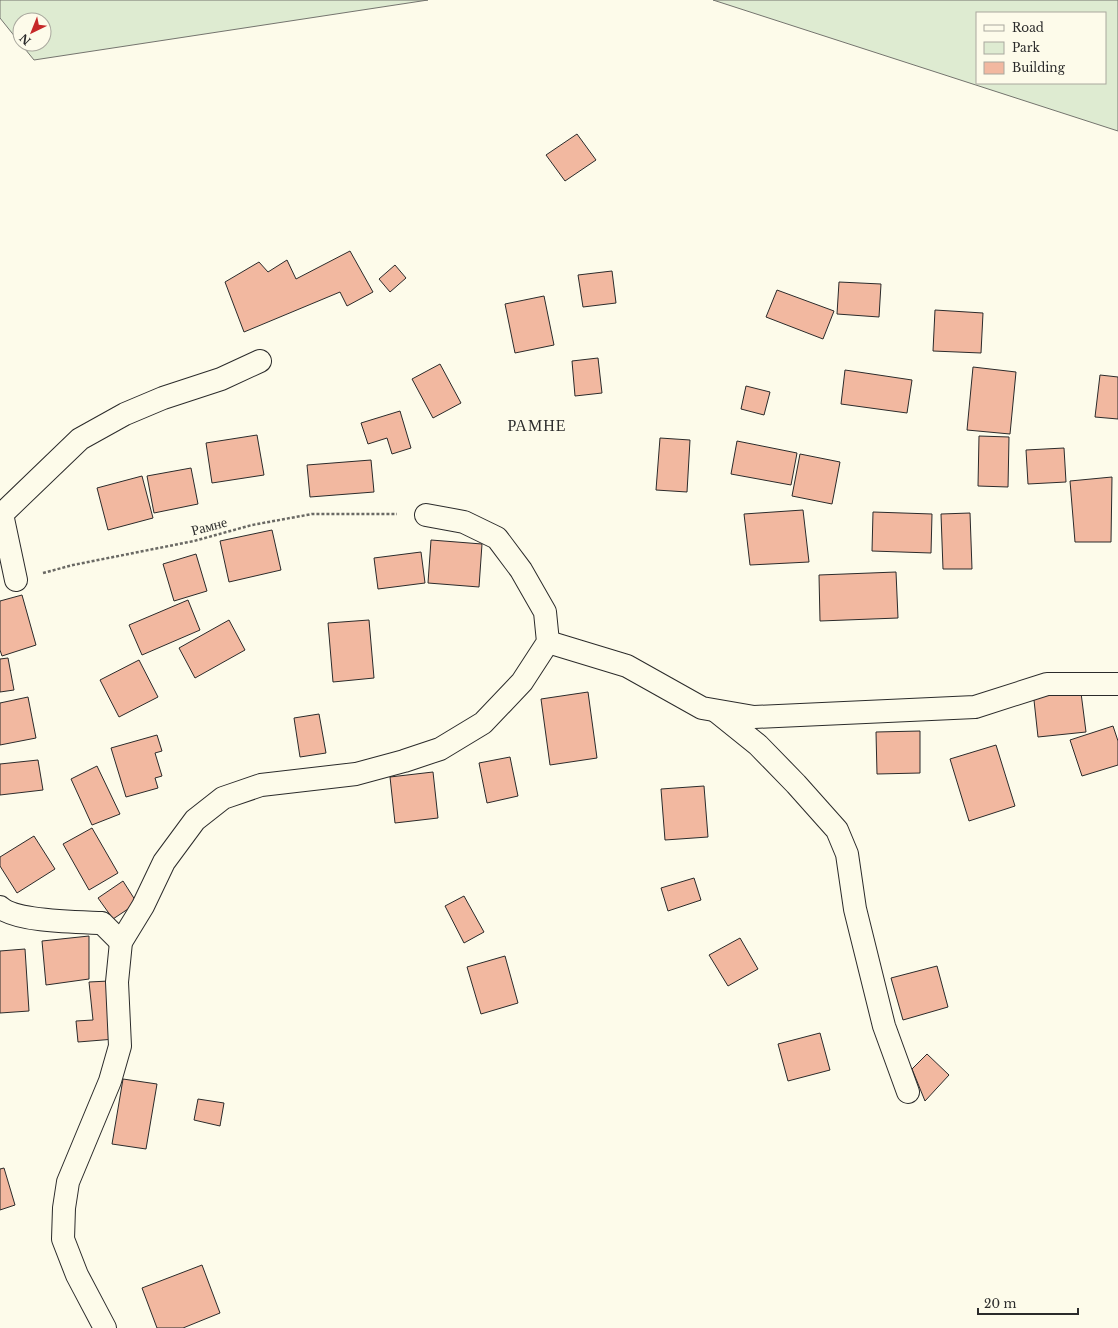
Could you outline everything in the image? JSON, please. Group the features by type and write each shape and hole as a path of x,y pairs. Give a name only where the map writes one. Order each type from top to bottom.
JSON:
{"street":[{"path":"16,580 1,515 80,439 125,414 163,398 221,379 260,361"},
{"path":"104,1328 77,1275 63,1238 64,1208 68,1182 110,1082 120,1046 117,982 121,942 143,906 164,862 194,820 223,798 261,785 356,774 404,761 440,749 483,723 522,682 548,642 545,612 521,570 497,538 464,522 426,515"},
{"path":"548,642 627,666 702,708 754,717 975,707 1047,684 1118,684"},
{"path":"715,710 758,745 796,784 837,830 847,854 855,909 884,1026 908,1092"},
{"path":"0,907 5,911 33,919 102,923 121,942"}],"path":[{"name":"Рамне","path":"16,580 73,564 194,541 252,524 312,514 426,515"}],"green space":[{"path":"0,0 428,0 34,60 28,52 52,52 52,12 12,12 12,33 0,18"},
{"path":"713,0 1118,0 1118,131"}],"building":[{"path":"577,134 596,160 565,181 546,155"},
{"path":"350,251 373,292 347,306 340,292 244,332 225,282 259,262 268,272 287,260 296,279"},
{"path":"395,265 406,278 390,292 379,279"},
{"path":"612,271 616,303 583,307 578,275"},
{"path":"839,282 881,284 879,317 837,314"},
{"path":"777,290 834,311 823,339 766,317"},
{"path":"544,296 554,345 515,353 505,304"},
{"path":"935,310 983,313 981,353 933,351"},
{"path":"598,358 602,393 575,396 572,361"},
{"path":"440,364 461,403 433,418 412,379"},
{"path":"973,367 1016,372 1010,434 967,430"},
{"path":"845,370 912,380 907,413 841,404"},
{"path":"1100,375 1118,377 1118,419 1095,417"},
{"path":"746,386 770,392 764,415 741,409"},
{"path":"400,411 411,448 392,454 387,438 368,444 361,423"},
{"path":"257,435 264,475 212,483 206,443"},
{"path":"979,436 1009,437 1008,487 978,486"},
{"path":"660,438 690,440 687,492 656,490"},
{"path":"737,441 797,453 791,485 731,474"},
{"path":"1064,448 1066,482 1028,484 1026,450"},
{"path":"800,454 840,462 832,504 792,496"},
{"path":"371,460 374,492 310,497 307,465"},
{"path":"191,468 198,504 154,513 147,476"},
{"path":"142,476 153,518 108,530 97,488"},
{"path":"1112,477 1111,542 1075,542 1070,481"},
{"path":"803,510 809,562 750,565 744,514"},
{"path":"873,512 932,514 931,553 872,551"},
{"path":"970,513 972,569 943,569 941,514"},
{"path":"272,530 281,570 229,582 220,541"},
{"path":"431,540 482,544 479,587 428,583"},
{"path":"421,552 425,583 378,589 374,558"},
{"path":"196,554 207,591 174,601 163,564"},
{"path":"896,572 898,618 820,621 819,575"},
{"path":"22,595 36,645 2,656 0,650 0,601"},
{"path":"188,600 200,630 142,655 129,625"},
{"path":"229,620 245,650 195,678 179,648"},
{"path":"369,620 374,678 333,682 328,623"},
{"path":"8,658 14,690 0,692 0,659"},
{"path":"139,660 158,697 119,717 100,680"},
{"path":"1080,685 1086,732 1038,737 1033,691"},
{"path":"588,692 597,758 550,765 541,699"},
{"path":"28,697 36,738 0,745 0,703"},
{"path":"319,714 326,753 300,757 294,718"},
{"path":"1113,726 1118,741 1118,765 1082,776 1070,740"},
{"path":"920,731 920,773 877,774 876,732"},
{"path":"157,735 162,751 155,753 162,776 155,778 158,788 126,797 111,748"},
{"path":"996,745 1015,806 969,821 950,759"},
{"path":"510,757 518,796 487,803 479,763"},
{"path":"38,760 43,790 0,795 0,764"},
{"path":"97,766 120,814 92,825 71,779"},
{"path":"433,772 438,818 395,823 390,777"},
{"path":"704,786 708,837 665,840 661,789"},
{"path":"92,828 118,873 89,890 63,844"},
{"path":"34,836 55,869 17,893 0,866 0,857"},
{"path":"694,878 701,900 668,911 661,888"},
{"path":"123,881 137,903 113,919 98,898"},
{"path":"464,896 484,932 464,943 445,906"},
{"path":"89,936 89,979 46,985 42,941"},
{"path":"740,938 758,969 728,986 709,955"},
{"path":"25,949 29,1011 0,1013 0,951"},
{"path":"505,956 518,1003 481,1014 467,967"},
{"path":"937,966 948,1007 903,1020 891,978"},
{"path":"109,981 115,1039 78,1042 76,1021 93,1020 89,982"},
{"path":"820,1033 830,1070 788,1081 778,1044"},
{"path":"927,1054 949,1075 925,1101 912,1069"},
{"path":"123,1079 157,1084 146,1149 112,1144"},
{"path":"198,1099 224,1103 220,1126 194,1120"},
{"path":"4,1168 15,1205 0,1210 0,1169"},
{"path":"202,1265 220,1313 183,1328 157,1328 142,1288"}],"district":[{"name":"РАМНЕ","path":"537,425"}]}
